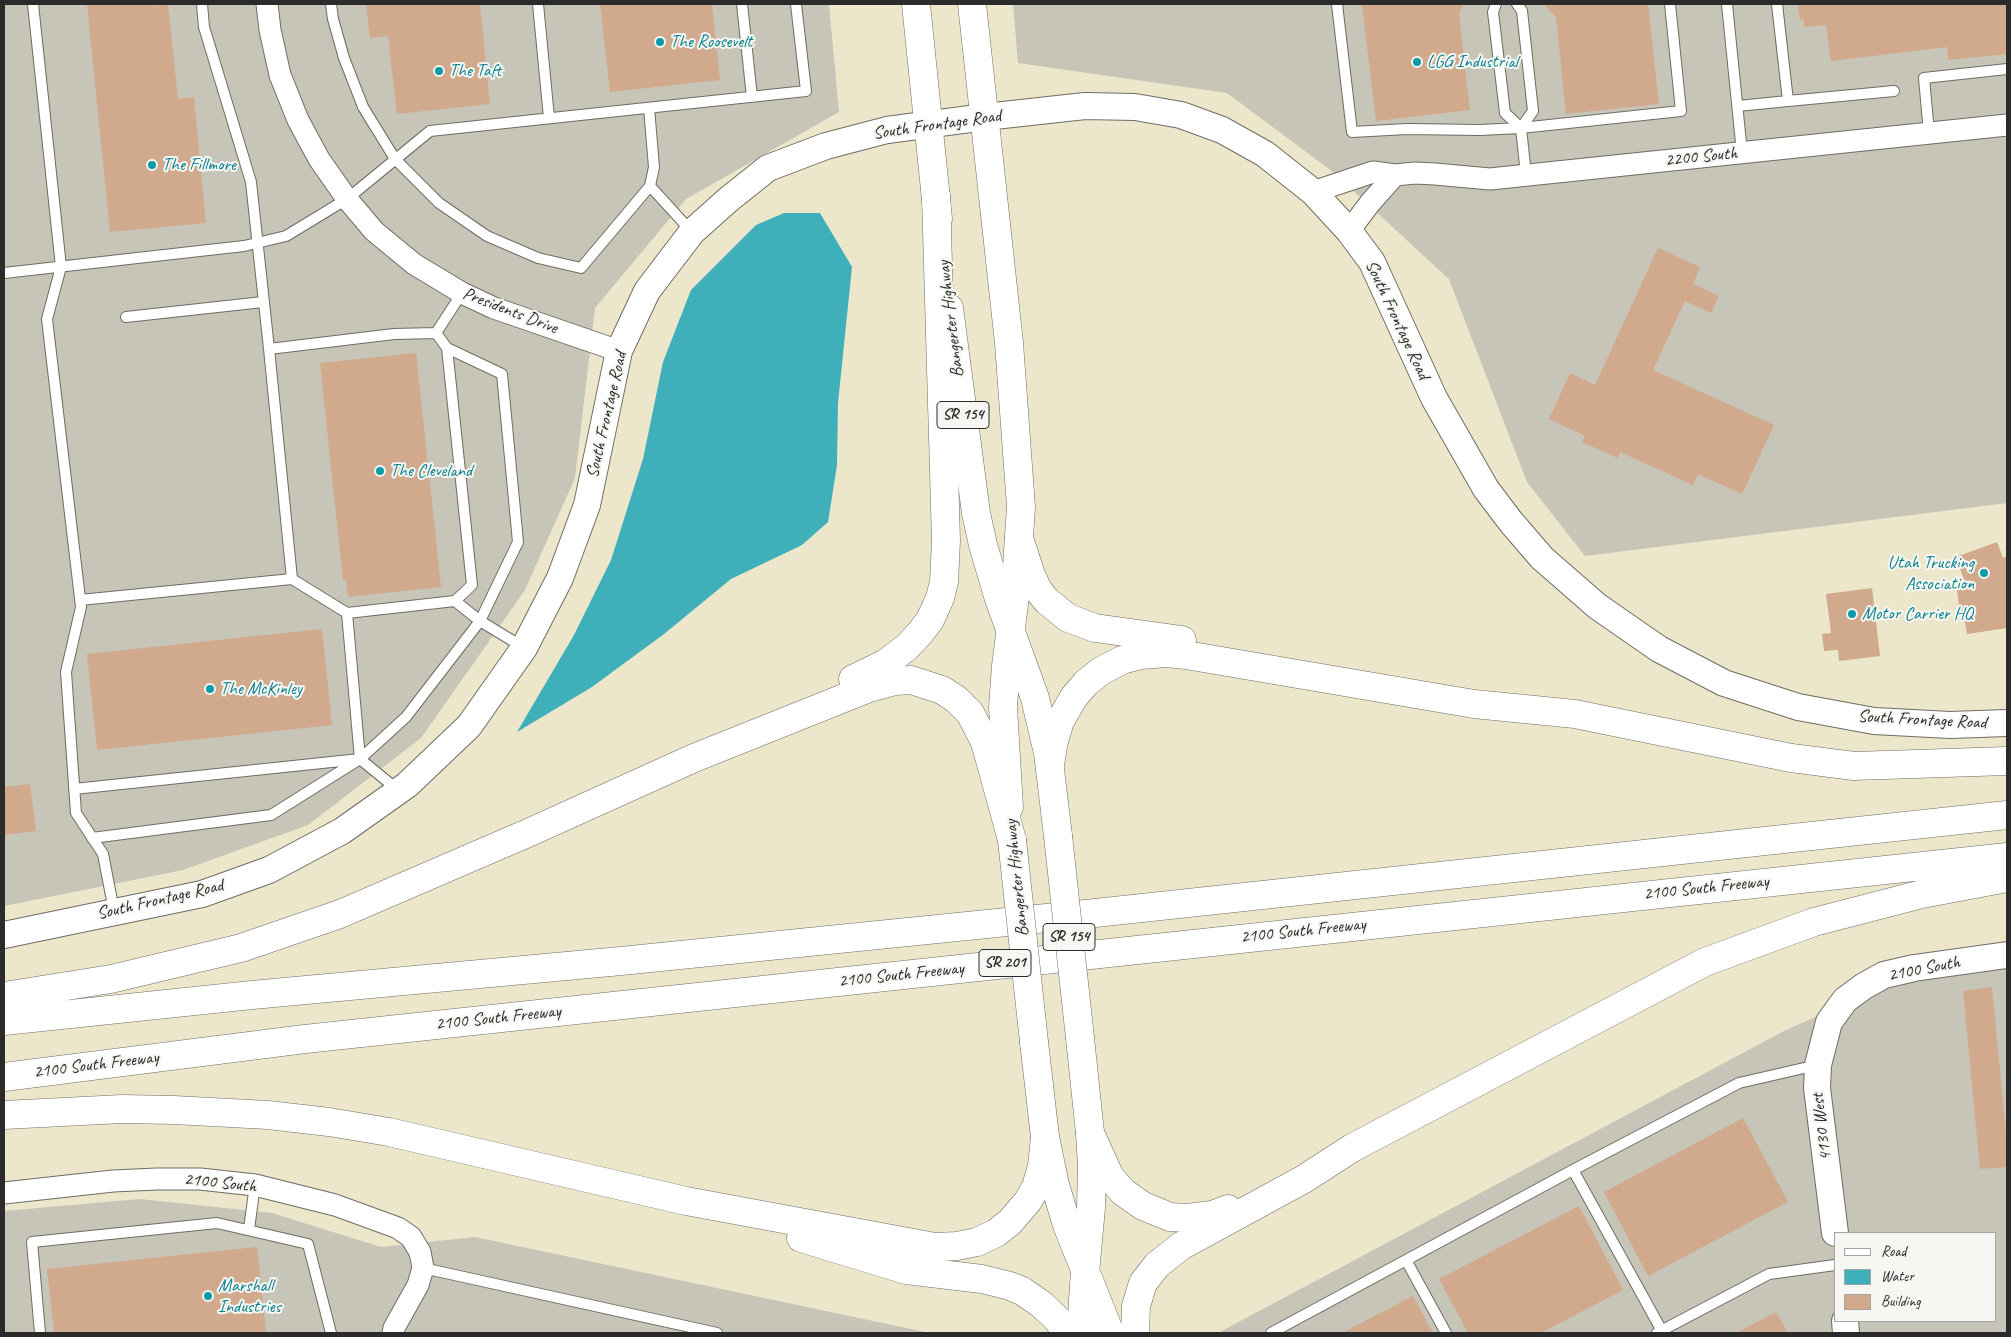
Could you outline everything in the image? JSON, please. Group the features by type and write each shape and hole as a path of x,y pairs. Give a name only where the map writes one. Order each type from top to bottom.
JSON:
{"highway":[{"name":"Bangerter Highway","path":"916,4 936,196 971,482 983,545 1035,698 1050,764 1090,1133 1091,1200 1081,1333"},
{"name":"Bangerter Highway","path":"972,4 1014,394 1021,507 1003,707 1012,840 1045,1137 1052,1173 1063,1211 1110,1333"},
{"path":"694,758 728,733 886,663 907,647 920,633 930,620 940,598 946,568 946,541 936,196"},
{"path":"1019,538 1030,575 1038,590 1056,609 1080,624 1095,628 1173,638 1474,704"},
{"path":"1050,764 1060,721 1071,701 1082,687 1101,671 1114,664 1147,654 1166,653 1474,704 1575,714 1791,758 1854,766 2007,761"},
{"path":"4,996 111,979 241,948 340,914 520,837 694,758 869,688 895,681 911,680 942,690 956,699 970,713 985,742 1012,840"},
{"name":"SR 201","path":"4,1021 1086,914 2007,815"},
{"name":"2100 South Freeway","path":"4,1077 304,1039 2007,857"},
{"path":"1090,1133 1105,1170 1128,1196 1143,1206 1162,1214 1188,1218 1220,1212 1299,1172 1352,1148 1705,962 1814,922 1922,894 2007,878"},
{"path":"4,1115 122,1109 174,1110 268,1115 329,1122 388,1132 686,1201 924,1246 945,1247 967,1244 986,1238 1002,1228 1028,1201 1041,1172 1045,1137"},
{"path":"1136,1333 1136,1306 1143,1283 1156,1265 1181,1246 1304,1179 1352,1148"},
{"path":"686,1201 906,1270 982,1279 1010,1286 1022,1291 1041,1304 1067,1333"}],"street":[{"name":"Presidents Drive","path":"267,4 270,30 280,75 298,120 319,159 347,199 374,231 414,264 462,293 494,308 619,352"},
{"name":"South Frontage Road","path":"4,934 202,894 269,870 342,831 399,791 468,726 519,657 560,578 587,505 619,352 647,291 692,232 768,168 826,146 887,130 928,123 1085,106 1136,107 1181,115 1222,130 1265,154 1313,192 1349,231 1372,262 1434,398 1486,489 1542,558 1597,606 1659,649 1724,683 1798,707 1874,721 1950,725 2007,723"},
{"name":"2200 South","path":"1313,192 1373,172 1396,176 1430,173 1481,180 2007,125"},
{"path":"1349,231 1370,203 1396,176"},
{"name":"2100 South","path":"1829,1022 1846,1000 1864,986 1884,975 1914,968 2007,955"},
{"name":"4130 West","path":"1829,1022 1818,1065 1817,1088 1835,1232"},
{"name":"2100 South","path":"4,1193 157,1178 255,1185 335,1205 398,1228 410,1237 422,1260"},
{"path":"393,1333 418,1285 422,1260"}],"lane":[{"path":"32,4 61,267 47,319 81,607 66,672 76,813 103,854 114,912"},
{"path":"202,4 204,27 251,182 292,579"},
{"path":"331,4 344,58 363,107 394,159 439,203 487,236 538,258 581,268 650,186 654,167 649,108"},
{"path":"538,4 549,118"},
{"path":"742,4 752,97"},
{"path":"4,273 256,243 286,236 347,199 430,131 806,91 796,4"},
{"path":"1337,4 1352,132 1407,129 1480,130 1521,128 1681,111 1670,4"},
{"path":"1496,4 1493,12 1505,114 1521,128"},
{"path":"1517,4 1522,11 1533,111 1521,128 1526,175"},
{"path":"1726,4 1742,153"},
{"path":"1777,4 1788,101"},
{"path":"1929,133 1924,78 2007,69"},
{"path":"1738,106 1894,91"},
{"path":"650,186 692,232"},
{"path":"436,333 462,293"},
{"path":"126,317 263,302"},
{"path":"92,838 271,815 360,759 406,716 480,621 518,542 502,374 447,348 436,333"},
{"path":"269,349 394,334 436,333"},
{"path":"80,600 292,579 347,613 455,601 472,585 447,348"},
{"path":"455,601 480,621 524,648"},
{"path":"347,613 360,759"},
{"path":"74,789 360,759 399,791"},
{"path":"1271,1333 1739,1083 1818,1065"},
{"path":"1573,1170 1660,1332 1769,1274 1834,1265"},
{"path":"249,1229 255,1185"},
{"path":"40,1333 32,1242 217,1223 308,1244 331,1333"},
{"path":"422,1260 717,1333"},
{"path":"1406,1260 1446,1333"}],"shaded area":[{"path":"4,4 829,4 839,112 686,199 595,308 575,478 525,590 421,738 308,825 183,870 4,906"},
{"path":"1013,4 2007,4 2007,503 1585,556 1527,482 1449,279 1333,172 1227,93 1018,63"},
{"path":"2007,966 2007,1333 1218,1333 1784,1031 1894,982"},
{"path":"140,1199 272,1213 381,1247 475,1237 930,1333 4,1333 4,1211"}],"water":[{"path":"784,213 820,213 852,267 838,403 837,465 828,522 802,545 731,579 664,634 592,687 517,732 574,635 611,560 643,459 663,362 691,290 756,225"}],"building":[{"name":"The Fillmore","path":"87,4 152,4 152,6 168,4 178,99 194,97 206,223 110,232"},
{"name":"The Taft","path":"366,4 480,4 490,104 397,114 388,36 370,38"},
{"name":"The Roosevelt","path":"600,4 712,4 720,80 610,92"},
{"name":"LGG Industrial","path":"1362,4 1464,4 1459,14 1470,110 1376,121"},
{"path":"1544,4 1648,4 1659,104 1566,114 1556,17"},
{"path":"1798,4 2007,4 2007,54 1948,60 1947,47 1831,61 1826,25 1804,27 1804,19 1800,20"},
{"path":"1658,248 1700,267 1693,284 1719,296 1711,313 1685,301 1653,370 1774,425 1742,494 1698,474 1693,485 1620,452 1618,458 1582,442 1585,436 1549,419 1570,373 1595,385"},
{"name":"The Cleveland","path":"416,353 441,587 348,597 346,579 343,580 320,363"},
{"name":"Utah Trucking Association","path":"1997,542 2003,558 2007,556 2007,628 1967,634 1964,617 1960,617 1957,589 1967,588 1956,557"},
{"name":"Motor Carrier HQ","path":"1872,588 1880,656 1839,661 1838,650 1824,651 1822,634 1831,633 1826,594"},
{"name":"The McKinley","path":"322,629 332,725 97,750 87,654"},
{"path":"30,784 36,831 4,835 4,787"},
{"path":"1992,987 2007,1145 2007,1167 1980,1169 1963,991"},
{"path":"1743,1118 1788,1202 1648,1276 1604,1192"},
{"path":"1579,1206 1623,1290 1541,1333 1468,1333 1439,1279"},
{"path":"257,1247 266,1333 54,1333 47,1269"},
{"path":"1413,1296 1433,1333 1342,1333"},
{"path":"1776,1312 1788,1333 1736,1333"}],"place":[{"name":"The Roosevelt","path":"660,42"},
{"name":"LGG Industrial","path":"1417,62"},
{"name":"The Taft","path":"439,71"},
{"name":"The Fillmore","path":"152,165"},
{"name":"The Cleveland","path":"380,471"},
{"name":"Utah Trucking Association","path":"1984,573"},
{"name":"Motor Carrier HQ","path":"1852,614"},
{"name":"The McKinley","path":"210,689"},
{"name":"Marshall Industries","path":"208,1296"}]}
